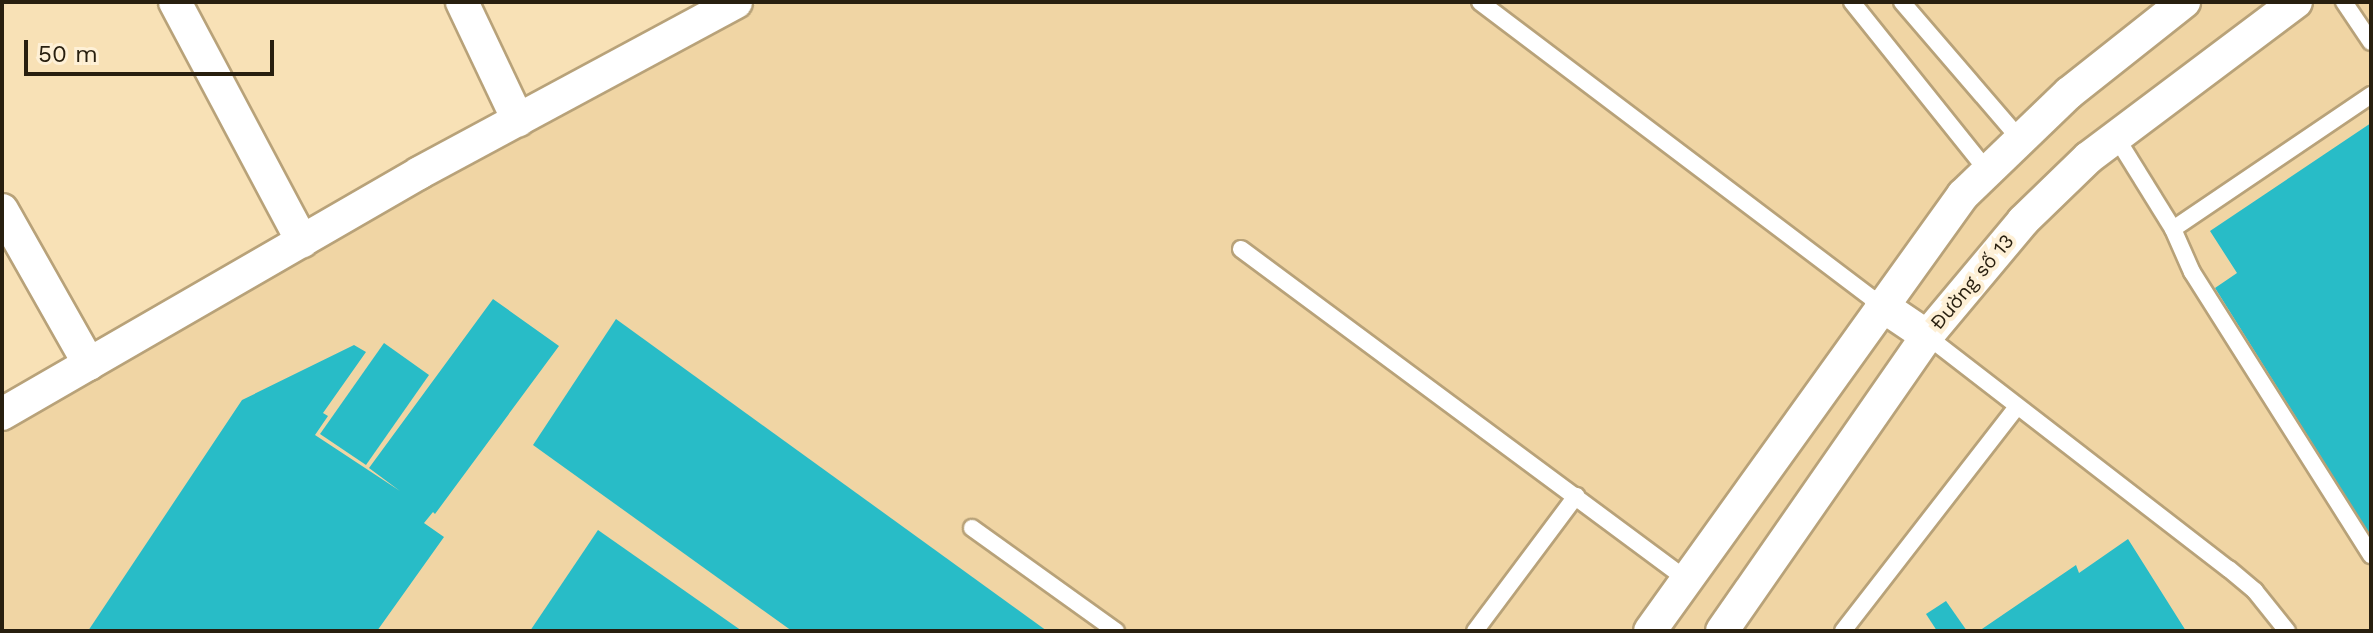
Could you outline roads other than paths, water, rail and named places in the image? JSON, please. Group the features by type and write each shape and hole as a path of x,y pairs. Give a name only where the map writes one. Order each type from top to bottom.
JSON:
{"street":[{"path":"175,2 302,241"},
{"path":"462,2 518,120"},
{"path":"2,414 302,241 736,2"},
{"name":"Đường số 13","path":"1722,631 1927,336 2023,221 2088,158 2296,2"},
{"path":"1650,631 1881,305 1986,169 2177,4"},
{"path":"2,210 89,364"},
{"path":"1881,305 1927,336"}],"lane":[{"path":"1480,2 1881,305"},
{"path":"1852,2 1986,169"},
{"path":"1902,2 2019,138"},
{"path":"2344,2 2371,42"},
{"path":"2173,229 2371,95"},
{"path":"2116,137 2173,229 2192,272 2371,555"},
{"path":"1241,249 1686,579"},
{"path":"1927,336 2229,569 2255,591 2287,631"},
{"path":"1843,631 2017,407"},
{"path":"1475,631 1576,496"},
{"path":"972,528 1116,631"}]}
